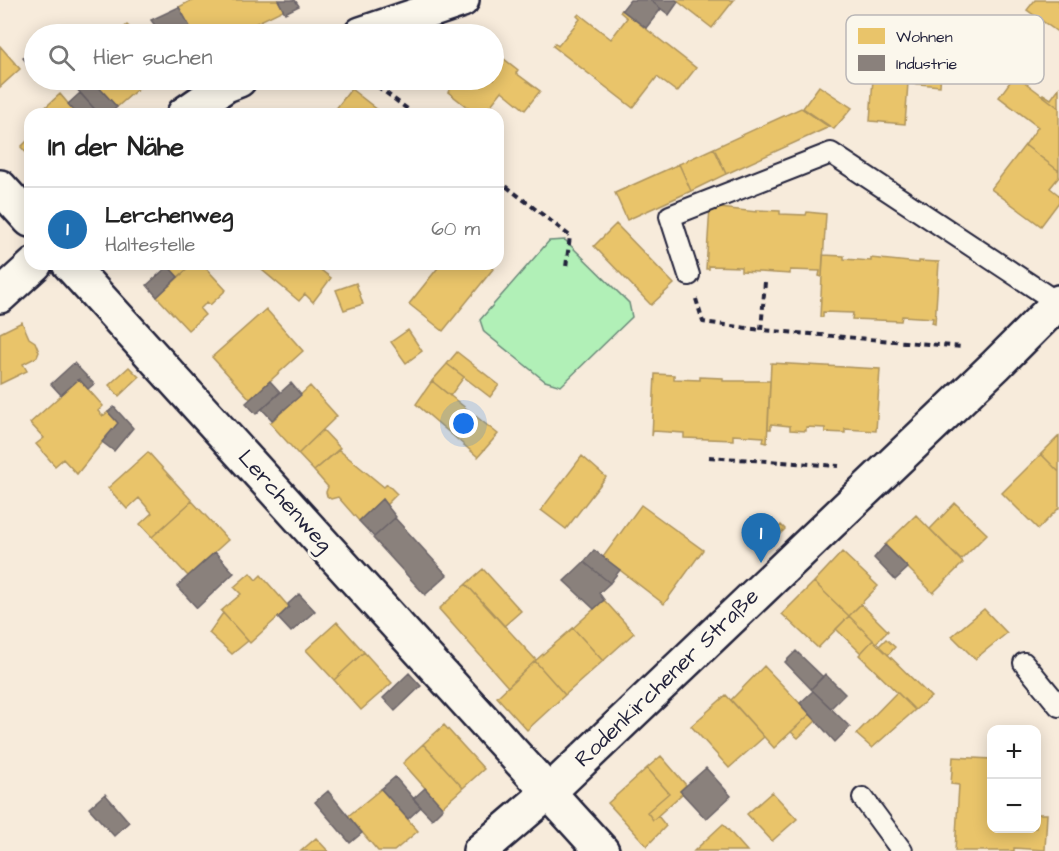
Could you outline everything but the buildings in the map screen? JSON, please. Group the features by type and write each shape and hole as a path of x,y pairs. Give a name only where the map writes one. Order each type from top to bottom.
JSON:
{"street":[{"path":"391,24 462,0"},
{"path":"193,108 219,90"},
{"path":"0,187 24,213"},
{"path":"0,296 28,270"},
{"name":"Lerchenweg","path":"74,270 602,851"},
{"name":"Rodenkirchener Straße","path":"480,851 549,792 996,365 1058,302"}],"lane":[{"path":"689,275 670,216 831,153 1058,302"},
{"path":"1024,663 1059,706"},
{"path":"863,798 902,851"}],"path":[{"path":"382,90 406,108"},
{"path":"504,185 570,236 566,267"},
{"path":"689,275 703,322 761,330 968,348 996,365"},
{"path":"761,330 765,282"},
{"path":"709,457 843,466 874,482"}],"green space":[{"path":"565,240 629,303 632,317 561,386 545,381 484,332 480,320 549,241"}],"place":[{"name":"Lerchenweg","path":"761,563"}]}
